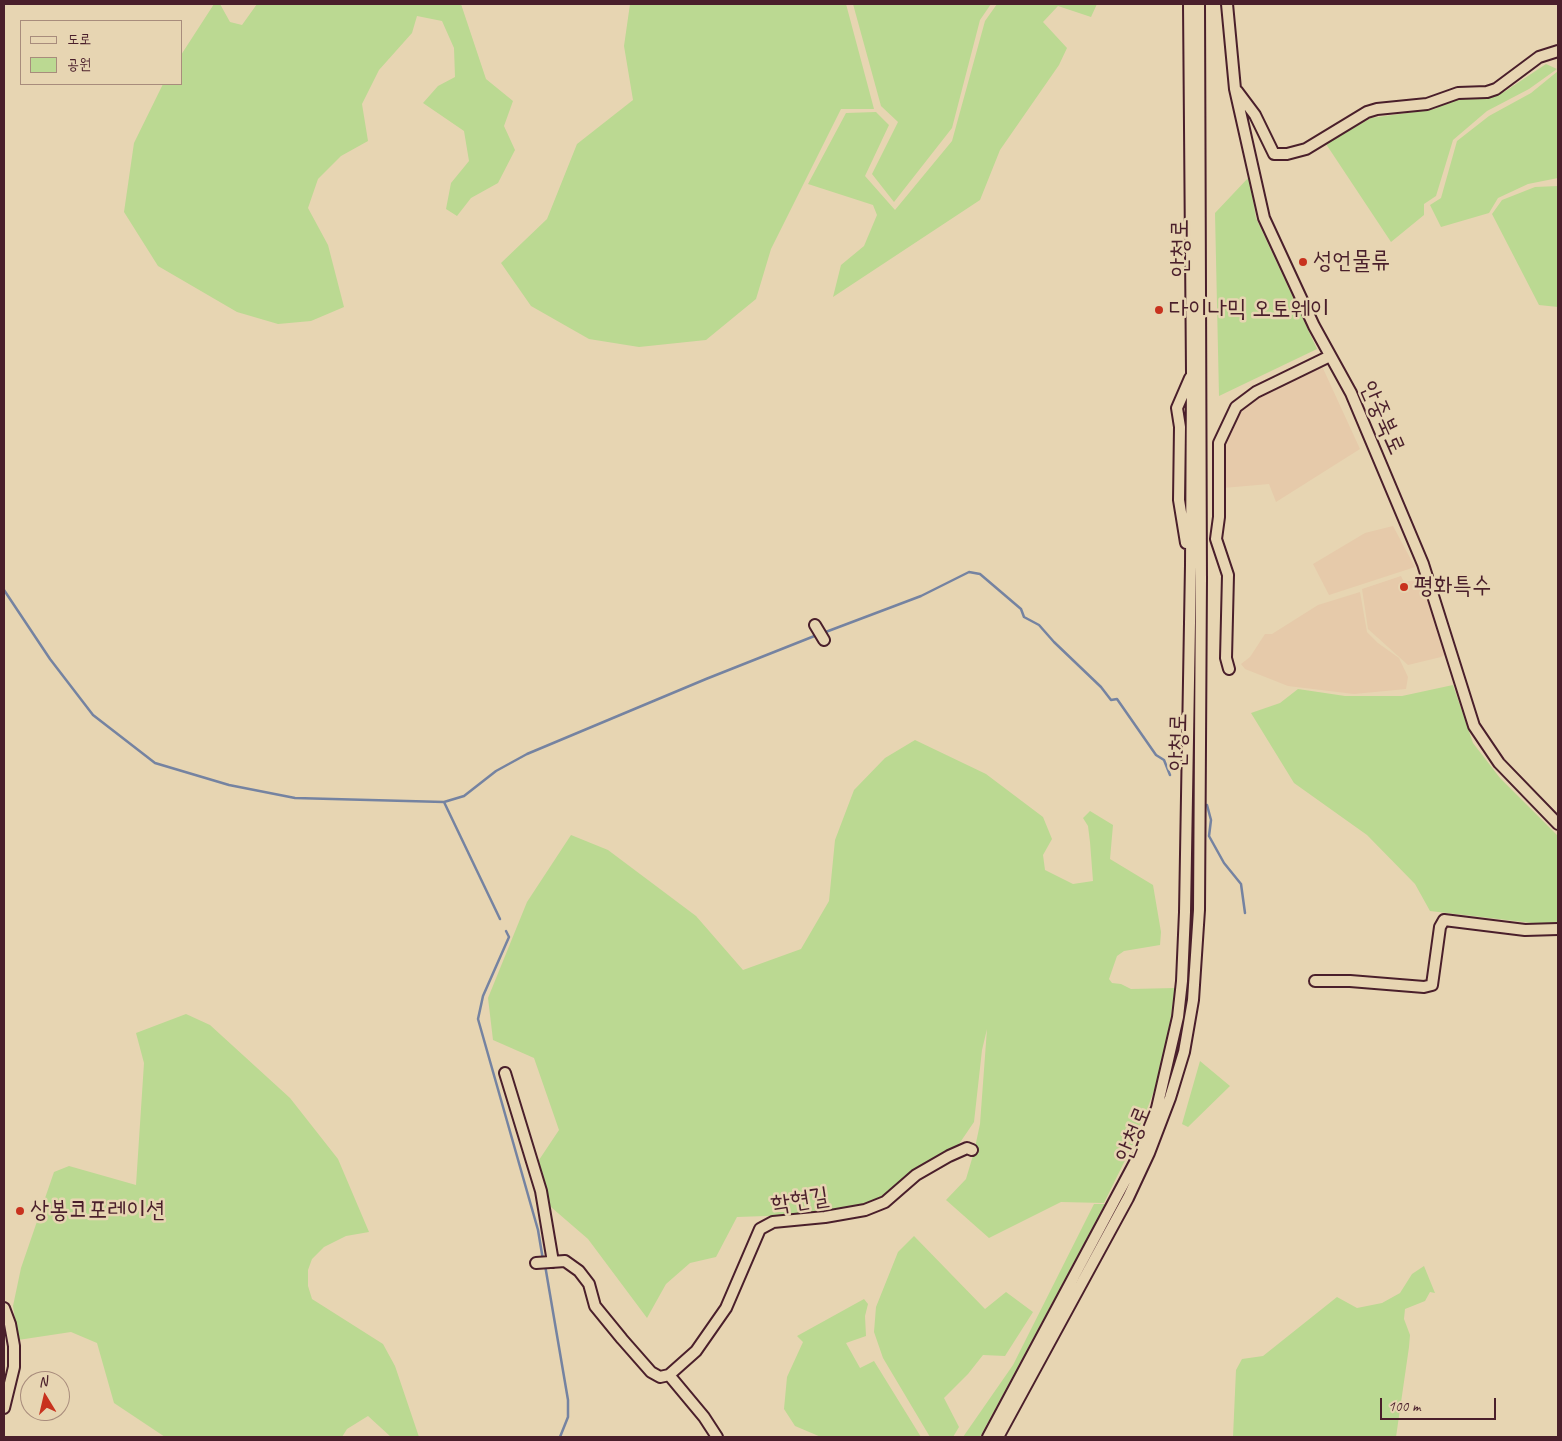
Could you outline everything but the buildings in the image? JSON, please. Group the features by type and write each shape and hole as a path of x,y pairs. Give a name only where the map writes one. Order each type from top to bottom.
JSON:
{"street":[{"name":"안청로","path":"988,1437 1141,1150 1157,1108 1178,1017 1183,962 1191,565 1192,373 1188,4"},
{"name":"안청로","path":"998,1437 1128,1198 1149,1153 1176,1080 1193,1000 1199,910 1201,578 1199,4"},
{"name":"안중북로","path":"1227,4 1235,89 1264,218 1314,326 1351,393 1423,564 1474,726 1499,763 1558,824"},
{"path":"1235,89 1255,115 1274,154 1287,154 1306,149 1367,112 1377,109 1427,104 1458,92 1487,92 1496,89 1539,57 1558,51"},
{"path":"1230,670 1226,658 1228,575 1216,539 1219,517 1219,443 1236,407 1262,388 1330,356"},
{"path":"1191,565 1179,500 1180,427 1177,408 1192,373"},
{"path":"815,625 824,640"},
{"path":"1314,981 1350,981 1424,987 1432,985 1440,927 1444,920 1525,930 1558,929"},
{"path":"505,1073 540,1191 553,1262"},
{"name":"학현길","path":"669,1375 696,1351 726,1308 760,1229 773,1222 865,1210 886,1202 916,1175 949,1156 967,1148 972,1150"},
{"path":"536,1263 565,1262 579,1272 589,1284 595,1306 651,1372 660,1377 669,1375 704,1417 717,1437"},
{"path":"4,1308 10,1324 14,1346 14,1367 4,1408"}],"shaded area":[{"path":"1321,364 1360,449 1276,502 1269,484 1223,488 1221,443 1239,408 1260,393"},
{"path":"1393,526 1415,567 1329,595 1313,564 1365,533"},
{"path":"1401,576 1404,582 1416,580 1427,598 1445,654 1441,657 1408,665 1368,629 1362,589"},
{"path":"1360,592 1367,632 1378,643 1399,658 1408,677 1406,689 1354,694 1288,686 1245,669 1241,664 1250,657 1265,634 1272,634 1318,605"}],"green space":[{"path":"214,4 220,4 230,22 242,25 257,4 461,4 486,79 513,101 504,126 515,150 498,183 471,198 457,216 446,209 451,183 469,161 464,131 423,103 438,86 455,77 454,48 442,21 417,16 412,33 379,70 362,104 368,141 341,156 318,179 308,208 328,245 344,307 311,321 278,324 237,312 158,266 124,212 134,143 163,85 182,85 182,53"},
{"path":"630,4 846,4 874,109 841,109 771,249 756,299 706,340 639,347 589,339 531,306 501,263 547,219 577,144 633,100 624,46"},
{"path":"853,4 991,4 980,20 952,128 894,202 872,174 898,122 881,106"},
{"path":"997,4 1097,4 1091,17 1058,6 1043,22 1067,48 1059,65 1000,150 980,200 833,297 841,265 864,246 877,215 873,205 808,184 846,113 876,112 889,125 865,176 895,210 952,141 985,21"},
{"path":"1546,64 1557,69 1529,89 1487,111 1453,140 1436,196 1424,204 1424,215 1391,242 1326,144 1371,118 1435,109 1456,97 1479,97 1504,92"},
{"path":"1558,71 1558,178 1528,184 1498,198 1489,213 1441,227 1430,205 1441,198 1457,141 1489,116 1531,93"},
{"path":"1249,177 1256,218 1317,349 1219,396 1215,213"},
{"path":"1558,186 1558,307 1539,305 1492,214 1502,200 1535,187"},
{"path":"1453,685 1473,743 1500,778 1558,836 1558,926 1430,911 1415,884 1367,835 1294,783 1251,713 1280,703 1298,689 1345,696 1402,696"},
{"path":"915,740 986,774 1043,817 1052,839 1043,855 1045,870 1073,884 1093,881 1088,826 1083,818 1090,811 1113,825 1110,859 1153,885 1161,932 1160,945 1124,951 1117,956 1109,979 1112,983 1121,984 1131,989 1175,988 1167,1042 1155,1088 1137,1136 1104,1203 1061,1202 989,1238 946,1200 966,1179 974,1152 980,1124 987,1029 982,1050 974,1122 959,1144 915,1172 883,1200 864,1207 824,1214 737,1217 716,1257 690,1263 666,1284 647,1318 588,1239 544,1201 537,1163 559,1130 534,1058 493,1040 488,998 527,902 571,835 608,850 696,916 743,970 801,949 829,901 835,840 854,790 885,758"},
{"path":"186,1014 210,1025 290,1098 338,1159 369,1232 346,1236 324,1247 312,1259 308,1270 308,1286 312,1299 383,1344 395,1366 419,1437 391,1437 368,1416 347,1429 342,1437 165,1437 114,1403 97,1343 71,1332 18,1340 13,1306 21,1268 54,1172 69,1166 136,1185 144,1063 136,1033"},
{"path":"1200,1061 1230,1086 1188,1127 1182,1124"},
{"path":"1094,1204 1105,1204 980,1437 963,1437 1013,1365"},
{"path":"914,1236 985,1309 1006,1292 1033,1312 1005,1356 983,1355 968,1374 944,1398 959,1427 953,1437 930,1437 883,1358 874,1332 876,1307 898,1252"},
{"path":"1424,1266 1435,1293 1430,1292 1425,1301 1405,1309 1404,1319 1410,1335 1396,1437 1233,1437 1236,1370 1242,1359 1263,1356 1337,1297 1357,1308 1382,1303 1400,1293 1412,1274"},
{"path":"864,1299 868,1304 865,1316 866,1336 846,1343 860,1368 874,1361 921,1437 821,1437 795,1426 784,1409 787,1377 803,1342 797,1336"}],"waterway":[{"path":"823,633 921,596 969,572 980,574 1021,609 1024,617 1039,625 1101,687 1111,700 1117,699 1156,755 1164,760 1170,775"},
{"path":"4,590 50,659 93,715 155,763 229,785 295,798 444,802 500,919"},
{"path":"444,802 464,796 496,771 527,754 817,635"},
{"path":"1207,805 1211,820 1209,836 1224,863 1241,884 1245,913"},
{"path":"506,931 509,937 483,996 478,1019 538,1230 543,1260"},
{"path":"545,1265 568,1400 568,1417 560,1437"}],"place":[{"name":"성언물류","path":"1303,262"},
{"name":"다이나믹 오토웨이","path":"1159,310"},
{"name":"평화특수","path":"1404,587"},
{"name":"상봉코포레이션","path":"20,1211"}]}
